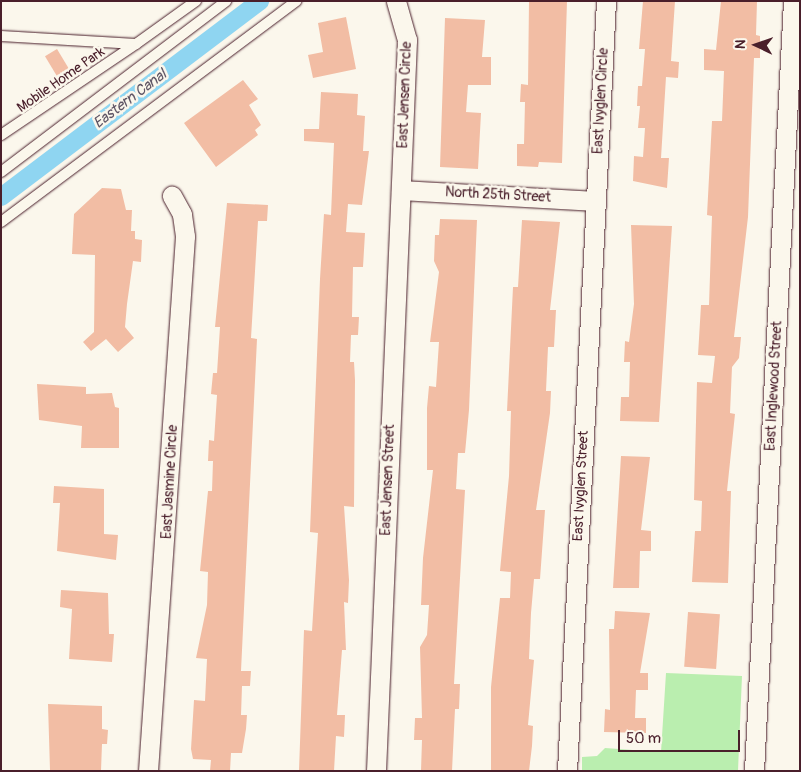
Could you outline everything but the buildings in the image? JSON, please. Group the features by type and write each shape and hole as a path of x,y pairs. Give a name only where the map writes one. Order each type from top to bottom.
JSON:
{"street":[{"name":"East Jensen Circle","path":"396,1 407,40 401,190"},
{"name":"East Ivyglen Circle","path":"596,201 606,1"},
{"name":"East Inglewood Street","path":"754,771 793,1"},
{"name":"North 25th Street","path":"401,190 596,201"},
{"name":"East Jensen Street","path":"376,771 401,190"},
{"name":"East Jasmine Circle","path":"148,771 185,236 182,214 172,196"},
{"name":"East Ivyglen Street","path":"567,771 596,201"}],"lane":[{"name":"Mobile Home Park","path":"1,135 196,1"},
{"path":"1,172 226,1"},
{"path":"1,222 296,1"},
{"name":"Mobile Home Park","path":"1,36 136,44"}],"green space":[{"path":"666,673 742,676 738,771 582,771 582,757 597,756 605,748 661,752"}],"waterway":[{"name":"Eastern Canal","path":"1,197 260,1"}]}
